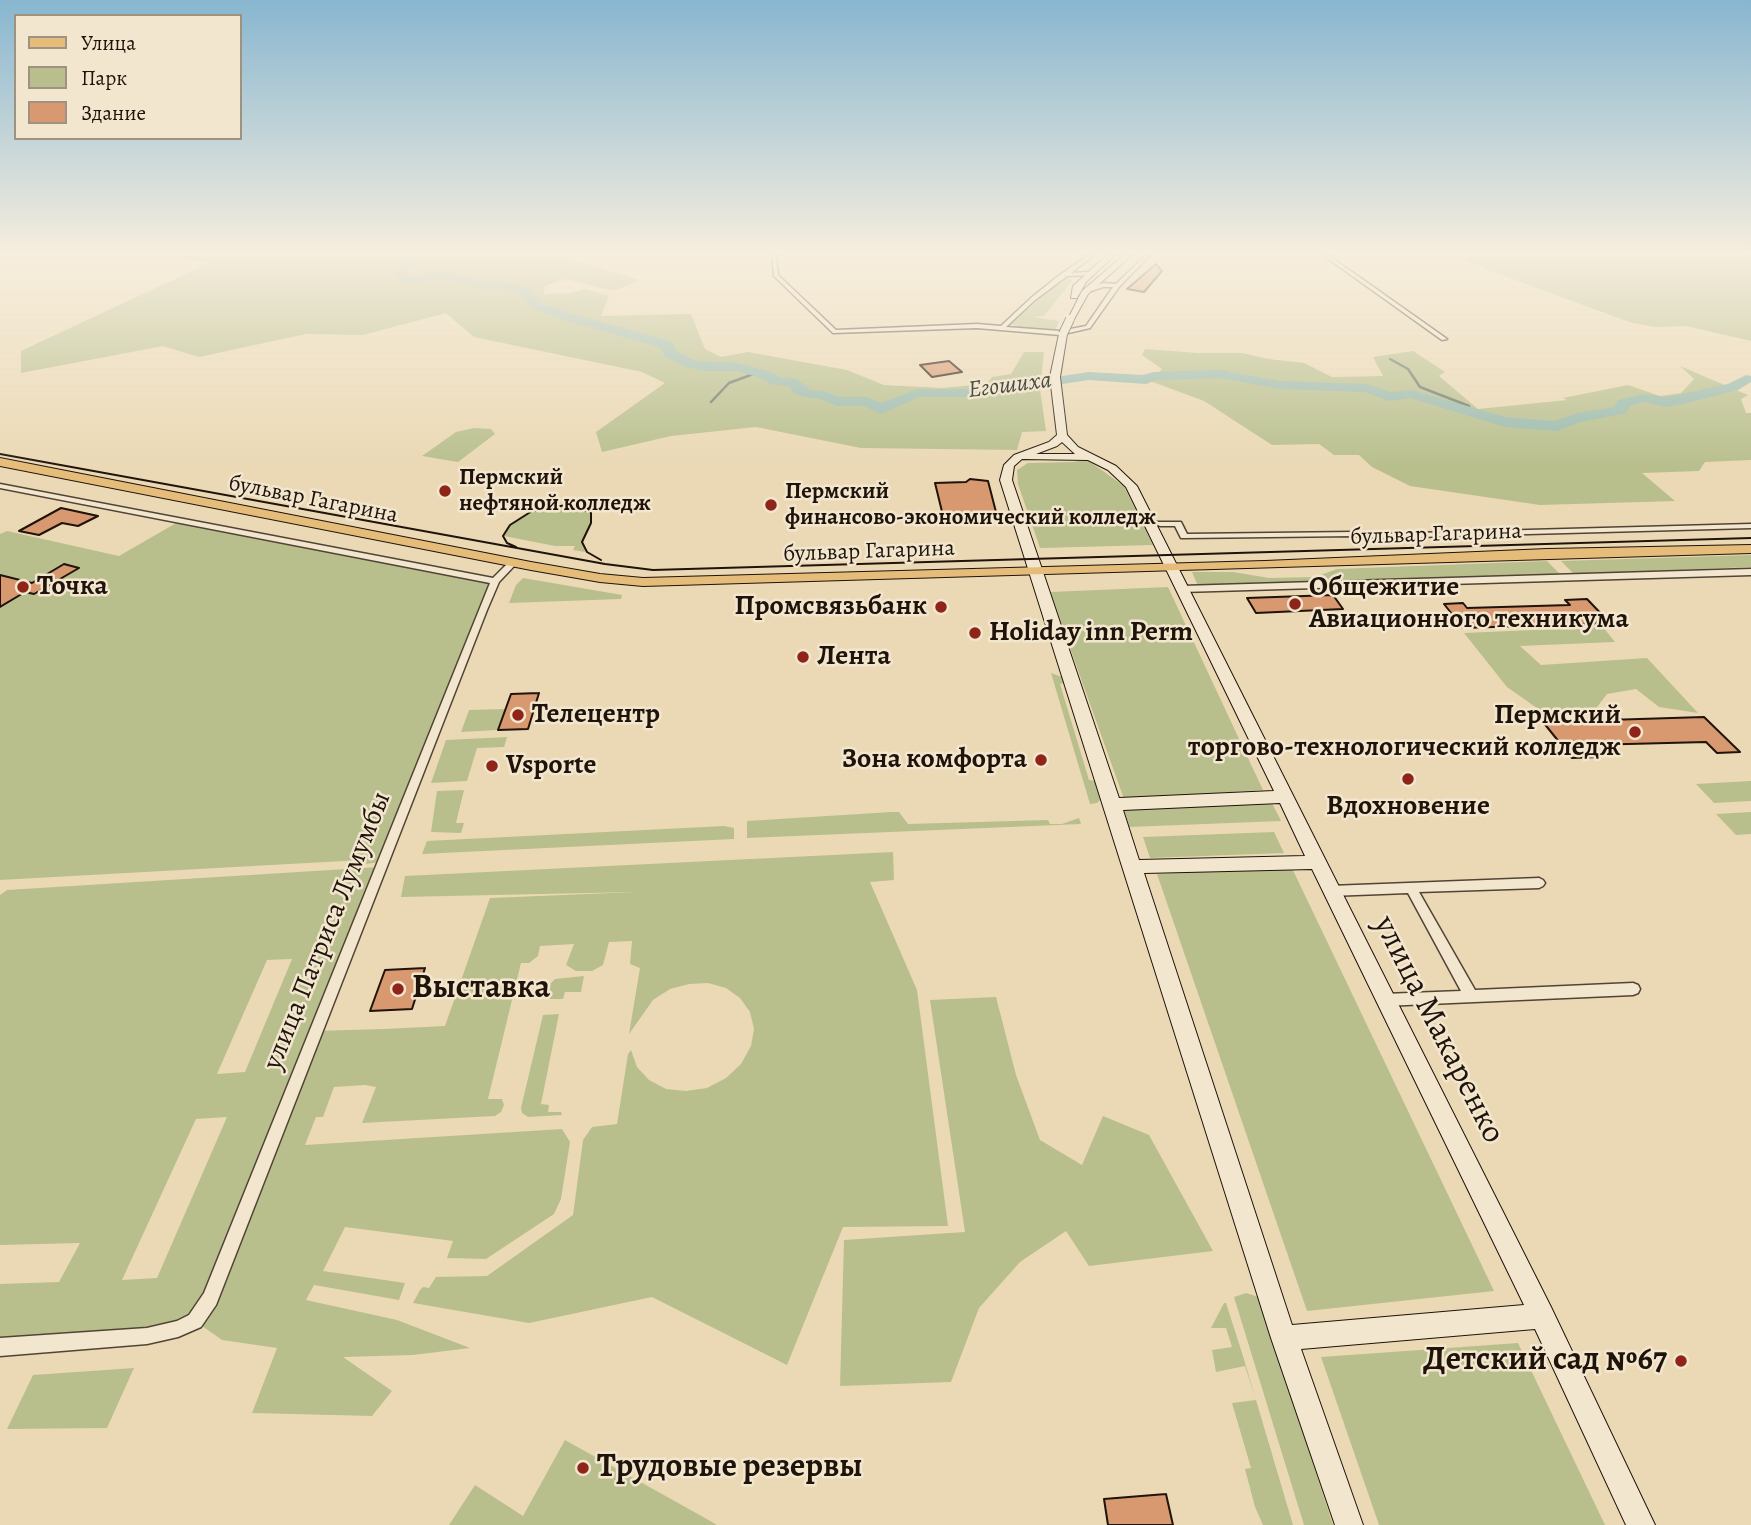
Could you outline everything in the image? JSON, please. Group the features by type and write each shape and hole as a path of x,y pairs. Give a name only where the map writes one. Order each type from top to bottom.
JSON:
{"main road":[{"path":"1067,326 1061,341 1055,377 1062,436 1053,444 1018,457 1009,465 1006,480 1284,1338 1349,1525"},
{"name":"улица Макаренко","path":"1062,436 1074,449 1112,468 1130,486 1282,797 1542,1316 1642,1525"},
{"path":"1018,457 1094,457"},
{"name":"бульвар Гагарина","path":"0,462 513,562 600,578 643,582 1546,553 1751,549"},
{"path":"1112,804 1282,797"},
{"path":"1133,867 1316,862"},
{"path":"1284,1338 1542,1316"}],"street":[{"path":"829,326 835,332 1003,327 1010,330 1060,333 1084,330 1088,326"},
{"path":"1427,326 1444,338"},
{"path":"0,486 495,581"},
{"name":"бульвар Гагарина","path":"1160,524 1178,524 1184,536 1380,536 1751,526"},
{"name":"улица Патриса Лумумбы","path":"0,1347 147,1336 178,1329 195,1321 210,1299 379,867 495,581 513,562"},
{"name":"бульвар Гагарина","path":"1182,589 1751,572"},
{"path":"1329,891 1539,883"},
{"path":"1411,888 1471,996"},
{"path":"1384,1000 1633,989"}],"green space":[{"path":"74,326 396,326 363,335 306,334 199,357 163,346 21,373 21,351"},
{"path":"461,326 696,326 705,349 721,357 748,352 847,370 884,385 942,388 987,384 992,377 1011,374 1024,352 1044,352 1040,389 1046,431 1022,432 1017,450 861,448 756,427 671,436 602,452 596,432 665,383 642,372 474,337"},
{"path":"1017,326 1057,326 1055,331"},
{"path":"1687,326 1751,326 1751,341"},
{"path":"1145,349 1242,353 1304,363 1332,377 1383,376 1373,357 1413,351 1445,372 1439,376 1478,409 1567,400 1563,398 1628,385 1660,396 1681,393 1694,379 1680,366 1748,395 1741,399 1746,413 1751,413 1751,460 1705,462 1699,471 1642,473 1675,501 1540,505 1410,486 1372,467 1359,455 1334,455 1319,444 1272,445 1204,401 1150,381 1162,369 1142,355"},
{"path":"474,428 491,429 495,434 458,462 422,456 456,432"},
{"path":"1086,459 1124,486 1153,545 1040,548 1018,484 1017,470 1028,463 1074,462"},
{"path":"567,505 590,512 590,523 582,541 585,552 573,550 575,546 555,546 504,536 511,525 528,513 546,507"},
{"path":"178,522 495,581 381,862 365,864 362,860 0,880 0,534 7,531 119,556"},
{"path":"1751,555 1751,567 1574,574 1561,561"},
{"path":"1547,561 1561,575 1198,586 1192,572 1233,572 1269,578 1315,577 1337,569"},
{"path":"523,578 622,595 621,599 509,603 516,585"},
{"path":"1168,587 1263,790 1124,799 1050,592"},
{"path":"1603,627 1615,642 1520,646 1541,665 1647,658 1698,713 1659,707 1636,689 1607,694 1594,711 1544,713 1507,687 1464,633"},
{"path":"1051,673 1062,677 1064,683 1060,684 1089,780 1095,781 1100,800 1097,803 1090,804"},
{"path":"506,709 498,730 461,732 469,710"},
{"path":"507,737 504,747 477,748 467,781 431,783 446,740"},
{"path":"1751,781 1751,801 1714,803 1696,784"},
{"path":"464,790 456,823 464,823 461,833 431,832 437,791"},
{"path":"1272,803 1281,821 1129,827 1124,809"},
{"path":"899,812 908,824 1048,820 1050,824 1062,824 1079,818 1081,824 747,838 747,821"},
{"path":"1751,812 1751,834 1736,835 1716,814"},
{"path":"724,826 734,828 734,839 422,854 427,841"},
{"path":"1274,832 1284,853 1150,858 1143,837"},
{"path":"893,852 894,880 870,882 917,990 948,1226 843,1227 787,1365 652,1297 529,1323 413,1303 420,1290 423,1287 429,1288 436,1277 487,1276 573,1215 583,1140 592,1127 617,1124 628,1054 631,1050 637,1067 649,1080 666,1089 686,1091 707,1088 726,1078 741,1064 751,1046 754,1029 750,1012 740,998 726,988 708,983 670,989 653,1000 629,1034 640,968 630,964 632,941 609,942 603,965 592,971 576,971 566,965 574,944 540,946 538,956 529,963 521,963 488,1099 502,1099 504,1105 501,1112 495,1116 362,1123 376,1087 334,1087 323,1117 316,1117 305,1145 562,1129 570,1142 561,1199 554,1214 486,1259 447,1258 453,1241 345,1227 323,1271 405,1283 399,1300 314,1285 306,1300 397,1320 470,1348 413,1355 343,1357 392,1391 372,1416 252,1413 277,1348 222,1340 195,1321 178,1329 0,1347 0,1284 59,1282 80,1243 0,1245 0,895 7,890 379,867 315,1031 445,1026 490,898 636,892 401,897 405,876","holes":["292,959 245,1072 217,1074 267,960","227,1117 157,1278 122,1280 196,1119"]},
{"path":"1291,866 1494,1291 1307,1311 1157,874"},
{"path":"584,976 581,992 565,992 563,999 548,999 551,983 555,979"},
{"path":"996,997 1016,1075 1040,1140 1082,1165 1103,1116 1149,1135 1213,1251 1089,1266 1066,1231 1020,1262 979,1308 951,1382 840,1386 844,1240 965,1232 930,1000"},
{"path":"559,1014 541,1104 549,1105 548,1112 561,1112 562,1115 528,1117 522,1113 521,1108 543,1015"},
{"path":"1246,1293 1259,1297 1333,1525 1304,1525 1234,1297"},
{"path":"1224,1303 1243,1356 1293,1525 1263,1525 1255,1507 1245,1469 1251,1468 1232,1403 1256,1400 1245,1366 1216,1372 1212,1350 1232,1347 1226,1328 1211,1328"},
{"path":"1518,1343 1605,1525 1379,1525 1321,1357"},
{"path":"134,1368 107,1428 7,1429 33,1375"},
{"name":"Трудовые резервы","path":"565,1440 717,1525 449,1525 475,1485 523,1516"}],"building":[{"path":"949,361 962,372 932,377 920,365"},
{"path":"970,479 988,481 996,512 973,513 945,524 935,483 966,482"},
{"path":"61,508 98,516 78,526 62,523 39,535 19,531"},
{"name":"Точка","path":"64,564 79,568 34,594 25,592 0,607 0,575 32,583"},
{"name":"Общежитие Авиационного техникума","path":"1333,595 1343,609 1256,613 1247,598"},
{"path":"1587,599 1610,623 1463,628 1444,604 1463,603 1467,608 1570,605 1565,600"},
{"name":"Телецентр","path":"539,693 528,729 498,730 511,694"},
{"name":"Пермский торгово-технологический колледж","path":"1704,717 1740,752 1717,753 1706,742 1589,745 1598,757 1572,758 1543,722"},
{"name":"Выставка","path":"425,968 412,1009 370,1011 385,970"},
{"path":"1166,1494 1173,1525 1108,1525 1104,1499"}],"waterway":[{"name":"Егошиха","path":"601,326 661,343 668,347 669,353 691,364 705,367 738,367 769,376 775,381 792,382 800,391 809,394 824,395 837,401 867,402 881,409 917,393 975,393 1089,376 1146,380 1153,376 1221,374 1279,385 1366,388 1390,397 1403,393 1412,394 1505,422 1557,426 1577,418 1621,410 1623,403 1644,398 1665,402 1683,399 1733,387 1746,379"},
{"path":"1390,359 1408,369 1420,387 1469,406 1469,413"},
{"path":"711,402 729,383 756,373"}],"tram line":[{"path":"0,454 605,564 653,570 1751,538"},
{"path":"516,547 507,543 503,536 510,525 532,511 566,505 591,512 591,523 582,542 587,552 601,560"}],"place":[{"name":"Пермский нефтяной колледж","path":"445,491"},
{"name":"Пермский финансово-экономический колледж","path":"771,505"},
{"name":"Точка","path":"23,587"},
{"name":"Общежитие Авиационного техникума","path":"1295,604"},
{"name":"Промсвязьбанк","path":"941,607"},
{"name":"Holiday inn Perm","path":"975,633"},
{"name":"Лента","path":"803,657"},
{"name":"Телецентр","path":"518,715"},
{"name":"Пермский торгово-технологический колледж","path":"1635,732"},
{"name":"Зона комфорта","path":"1041,760"},
{"name":"Vsporte","path":"492,766"},
{"name":"Вдохновение","path":"1408,779"},
{"name":"Выставка","path":"398,989"},
{"name":"Детский сад №67","path":"1681,1361"},
{"name":"Трудовые резервы","path":"583,1468"}]}
